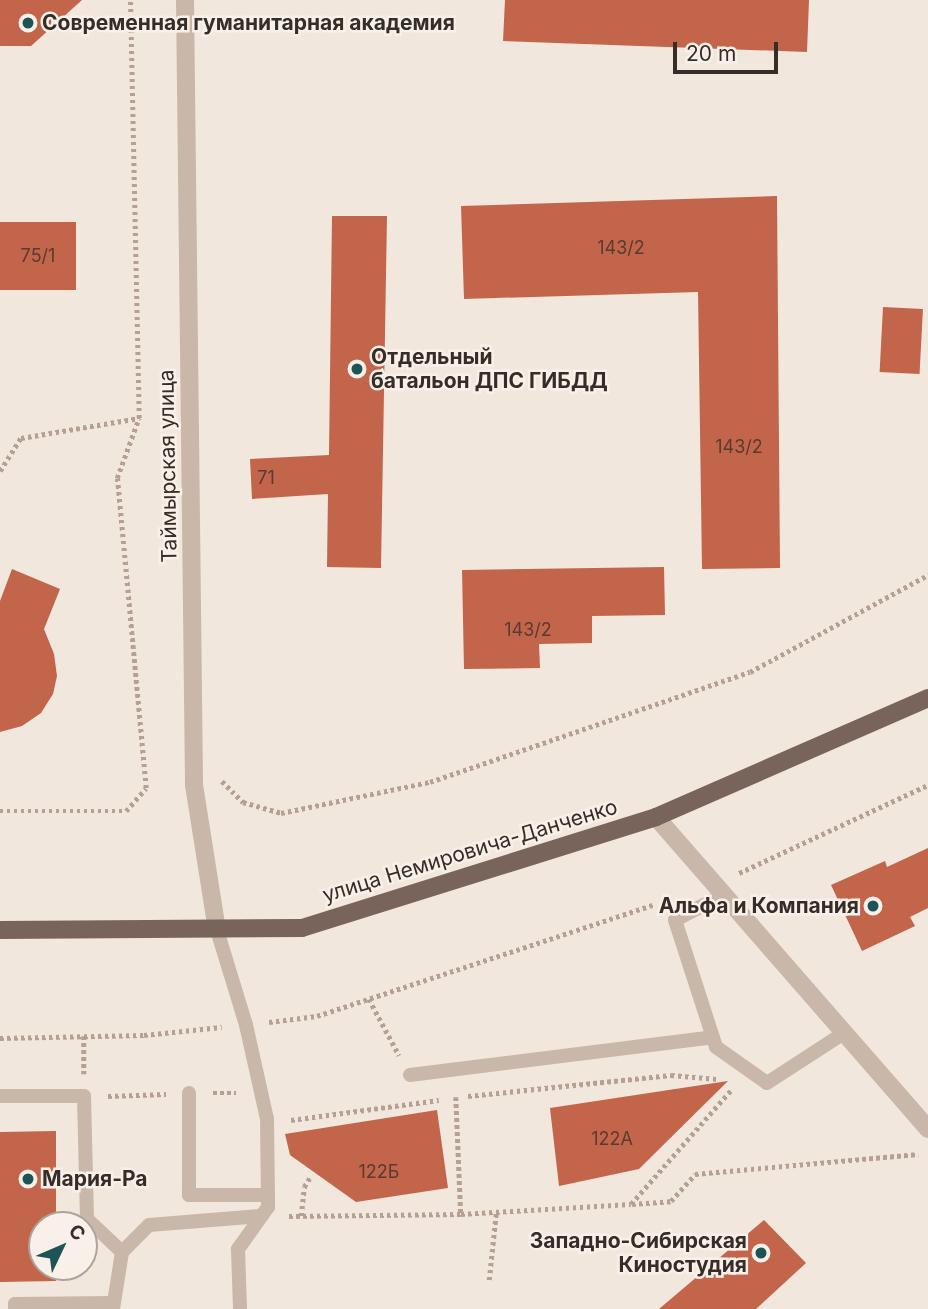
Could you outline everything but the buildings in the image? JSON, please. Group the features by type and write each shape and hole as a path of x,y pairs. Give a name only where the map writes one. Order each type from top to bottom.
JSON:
{"main road":[{"name":"улица Немировича-Данченко","path":"0,930 302,928 656,817 928,698"}],"street":[{"name":"Таймырская улица","path":"185,0 194,785 217,930"},
{"path":"656,817 928,1129"}],"lane":[{"path":"719,889 675,920 716,1047 744,1075 767,1083 844,1033"},
{"path":"217,930 246,1024 267,1119 268,1207 238,1249 240,1309"},
{"path":"410,1075 713,1037"},
{"path":"190,1093 189,1195 268,1195"},
{"path":"0,1096 84,1097 87,1219 121,1252"},
{"path":"15,1309 15,1304 113,1306 121,1252 149,1225 262,1216"}],"path":[{"path":"0,811 126,811 146,788 117,478 139,418 130,0"},
{"path":"0,471 21,438 139,418"},
{"path":"219,774 223,784 243,802 281,813 430,782 750,672 928,576"},
{"path":"719,889 928,785"},
{"path":"0,1038 144,1035 317,1016 663,901"},
{"path":"369,999 426,1101"},
{"path":"84,1036 84,1097"},
{"path":"285,1121 456,1097 671,1075 744,1075"},
{"path":"631,1204 744,1075"},
{"path":"456,1097 461,1214"},
{"path":"262,1216 496,1213 671,1201 695,1174 928,1153"},
{"path":"301,1216 304,1187 311,1176"},
{"path":"489,1280 496,1213"}],"place":[{"name":"Современная гуманитарная академия","path":"28,23"},
{"name":"Отдельный батальон ДПС ГИБДД","path":"357,369"},
{"name":"Альфа и Компания","path":"873,906"},
{"name":"Мария-Ра","path":"28,1179"},
{"name":"Западно-Сибирская Киностудия","path":"761,1253"}]}
